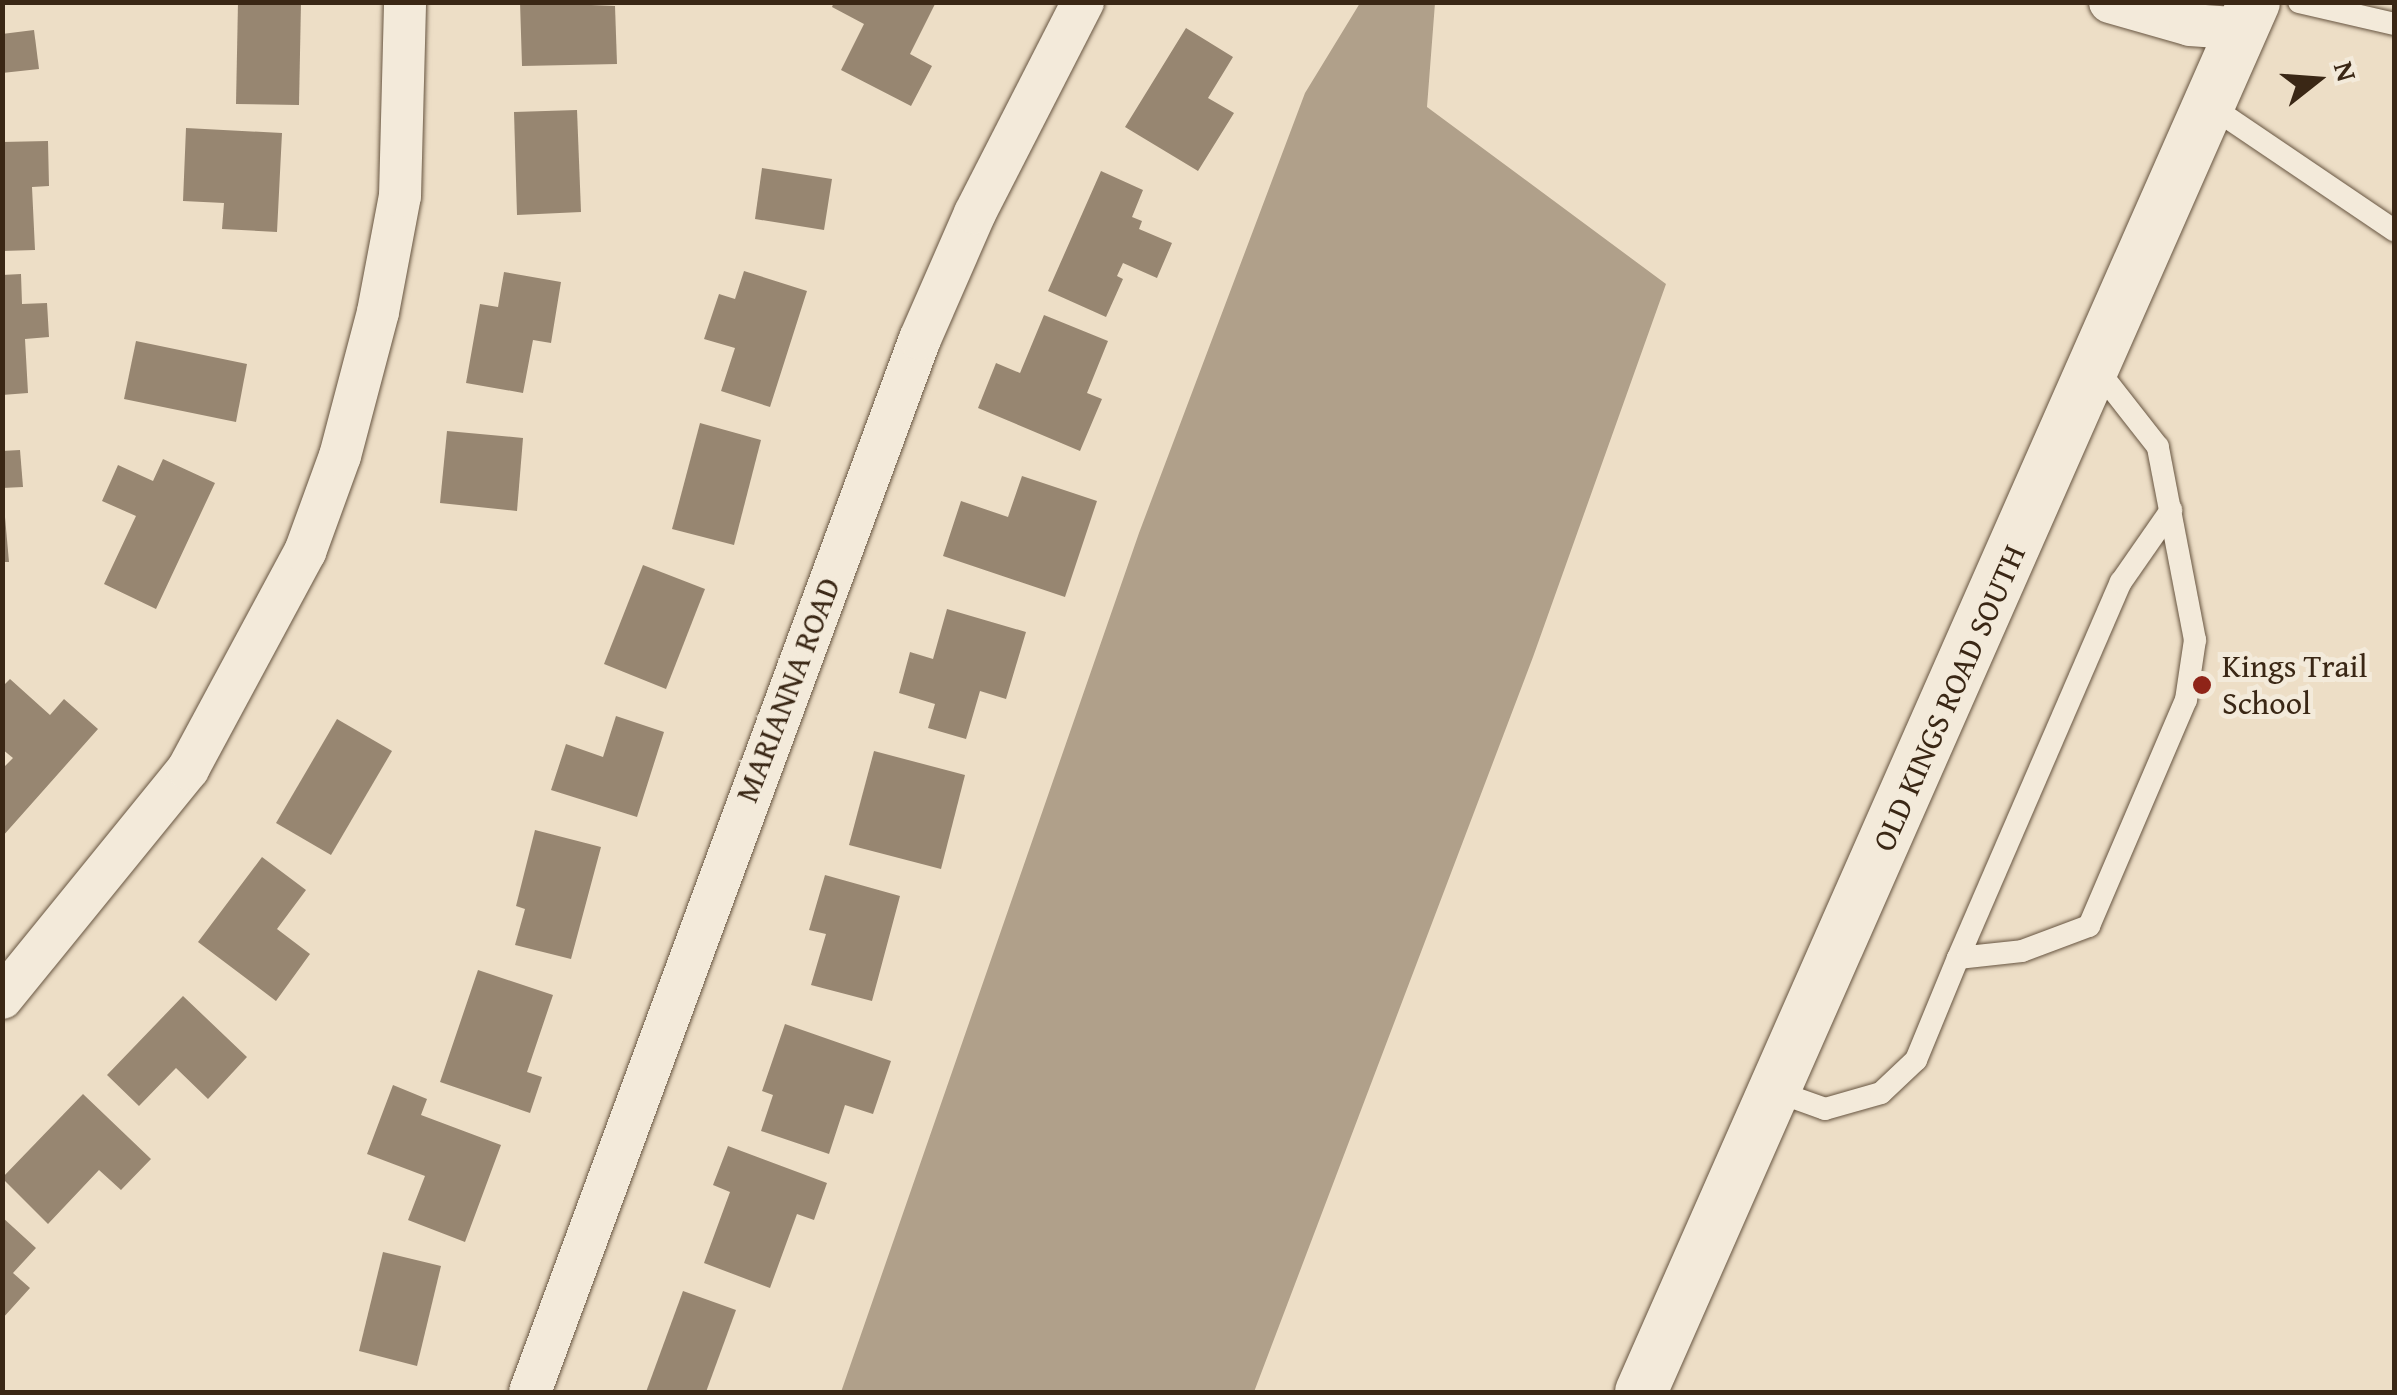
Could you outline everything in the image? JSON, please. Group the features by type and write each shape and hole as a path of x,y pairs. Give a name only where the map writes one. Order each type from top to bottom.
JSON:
{"street":[{"path":"2,998 188,769 305,552 340,456 396,216 408,72 405,2"},
{"name":"MARIANNA ROAD","path":"530,1392 920,339 974,213 1083,2"},
{"path":"2110,2 2190,25 2250,16"},
{"name":"OLD KINGS ROAD SOUTH","path":"1641,1392 2250,16"}],"lane":[{"path":"2299,2 2394,24"},
{"path":"2212,106 2394,230"},
{"path":"1958,958 2022,951 2089,926 2193,676 2191,597 2151,433 2096,368"},
{"path":"1775,1091 1825,1108 1900,1082 1916,1060 2122,582 2172,510"}],"shaded area":[{"path":"1360,3 1435,3 1427,107 1666,284 1533,657 1254,1392 841,1392 1139,533 1305,93"}],"building":[{"path":"238,2 301,2 299,105 236,104"},
{"path":"520,2 615,6 617,64 522,66"},
{"path":"834,2 935,4 910,54 932,66 911,106 841,70 864,24 832,7"},
{"path":"1186,28 1233,57 1208,98 1234,113 1198,171 1125,127"},
{"path":"34,30 39,69 2,73 2,34"},
{"path":"577,110 581,212 517,215 514,112"},
{"path":"186,128 282,133 277,232 222,229 224,203 183,201"},
{"path":"48,141 49,186 32,187 35,250 2,251 2,142"},
{"path":"762,168 832,179 824,230 755,219"},
{"path":"1101,171 1143,190 1132,217 1142,221 1139,229 1172,243 1157,278 1123,263 1117,276 1123,279 1106,317 1048,291"},
{"path":"744,271 807,291 770,407 721,391 735,348 704,339 719,294 735,299"},
{"path":"504,272 561,282 551,343 533,340 523,393 466,383 480,304 498,307"},
{"path":"21,274 22,304 47,303 49,337 25,339 28,393 2,395 2,275"},
{"path":"1044,315 1108,341 1087,393 1102,399 1080,451 978,408 996,363 1020,373"},
{"path":"136,341 247,364 236,422 124,399"},
{"path":"700,423 761,440 734,545 672,529"},
{"path":"447,431 523,438 517,511 440,503"},
{"path":"20,450 23,487 2,488 2,451"},
{"path":"163,459 215,483 156,609 104,584 136,516 102,501 118,465 153,481"},
{"path":"1022,476 1097,501 1065,597 943,556 961,501 1008,517"},
{"path":"5,517 9,562 2,562"},
{"path":"643,565 705,589 666,689 604,664"},
{"path":"947,609 1026,632 1006,699 980,691 966,739 928,728 935,704 899,693 910,652 933,659"},
{"path":"10,679 50,715 64,699 98,729 2,837 2,769 13,758 2,749 2,687"},
{"path":"616,716 664,732 637,817 551,790 566,744 603,757"},
{"path":"337,719 392,751 331,855 276,823"},
{"path":"874,751 965,775 941,869 849,845"},
{"path":"535,830 601,847 571,959 515,945 525,909 516,906"},
{"path":"262,857 306,890 277,929 310,954 276,1001 198,942"},
{"path":"825,875 900,896 872,1001 811,985 826,934 809,930"},
{"path":"478,970 553,995 527,1072 542,1077 530,1113 440,1082"},
{"path":"183,996 247,1057 208,1099 176,1068 139,1106 107,1075"},
{"path":"785,1024 891,1061 873,1114 845,1105 829,1154 761,1131 773,1095 762,1091"},
{"path":"393,1085 427,1099 421,1115 501,1145 465,1242 408,1220 425,1176 367,1154"},
{"path":"83,1094 151,1159 121,1190 99,1170 48,1224 2,1178"},
{"path":"728,1146 827,1183 814,1220 797,1214 770,1288 704,1263 730,1192 713,1185"},
{"path":"2,1217 36,1248 13,1273 30,1288 2,1319"},
{"path":"383,1252 441,1266 417,1366 359,1351"},
{"path":"683,1291 736,1310 706,1392 646,1392"}],"place":[{"name":"Kings Trail School","path":"2202,685"}]}
